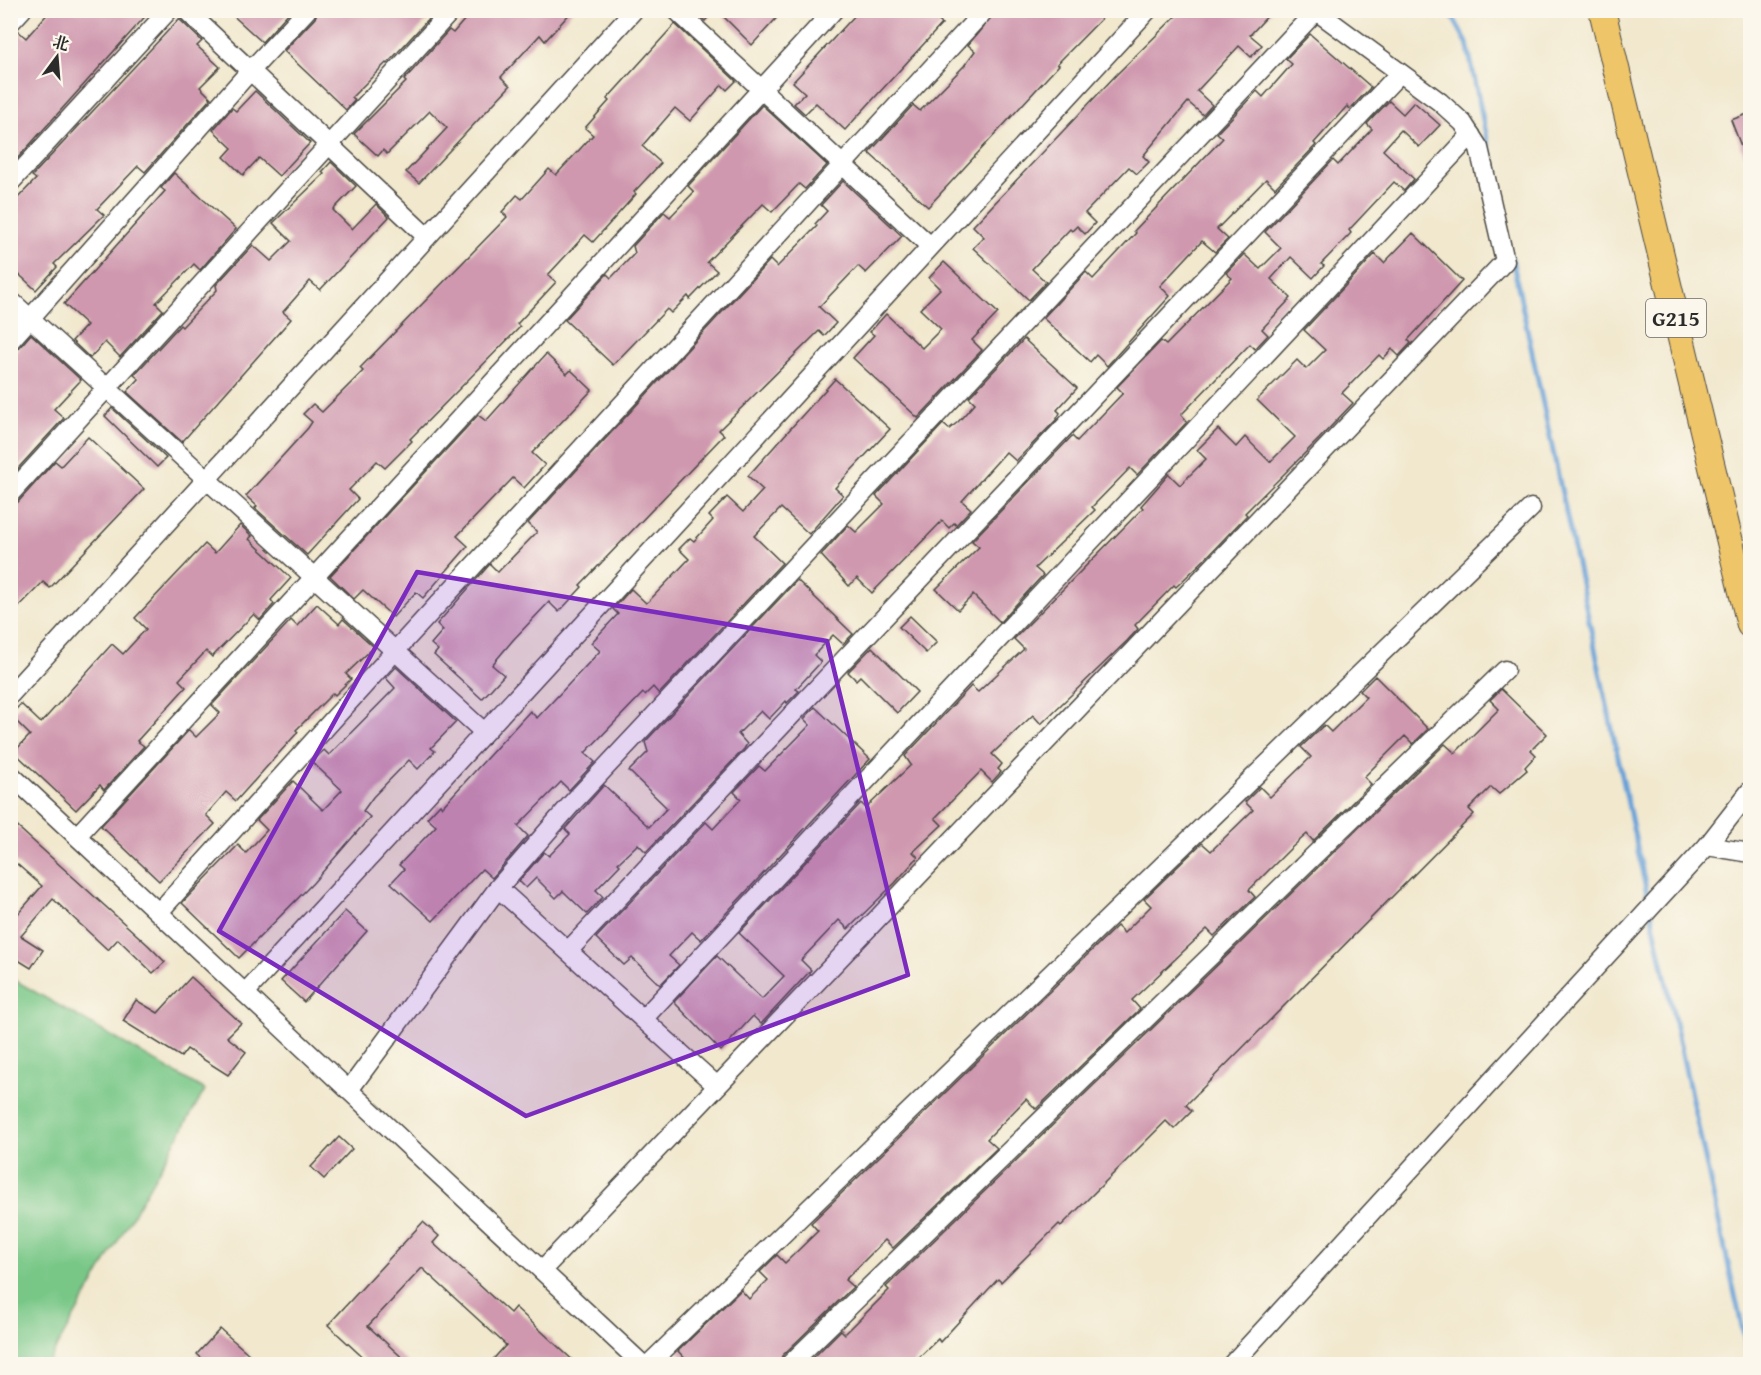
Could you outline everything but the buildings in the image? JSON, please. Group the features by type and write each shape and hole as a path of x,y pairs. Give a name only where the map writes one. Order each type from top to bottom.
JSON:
{"highway":[{"name":"G215","path":"1602,10 1750,625"}],"street":[{"path":"10,23 22,10"},
{"path":"10,183 169,10"},
{"path":"186,10 427,237"},
{"path":"10,341 307,10"},
{"path":"10,494 452,10"},
{"path":"10,694 634,10"},
{"path":"676,10 930,246"},
{"path":"77,836 834,10"},
{"path":"159,912 395,651 985,10"},
{"path":"245,993 1148,10"},
{"path":"349,1090 498,888 582,793 1316,11 1440,102 1471,135 1479,148 1505,261 542,1270"},
{"path":"568,951 1400,73"},
{"path":"643,1019 1471,135"},
{"path":"10,300 484,732"},
{"path":"649,1365 1531,508"},
{"path":"790,1365 1505,670"},
{"path":"10,774 642,1365"},
{"path":"1232,1365 1707,846 1750,791"},
{"path":"1707,846 1750,853"},
{"path":"498,888 717,1086"}],"highlighted area":[{"path":"417,572 827,641 908,975 526,1116 219,931"}],"green space":[{"path":"11,978 205,1090 47,1364 11,1364"}],"waterway":[{"path":"1449,10 1467,43 1497,187"},
{"path":"1512,258 1649,903"},
{"path":"1651,913 1750,1363"}]}
